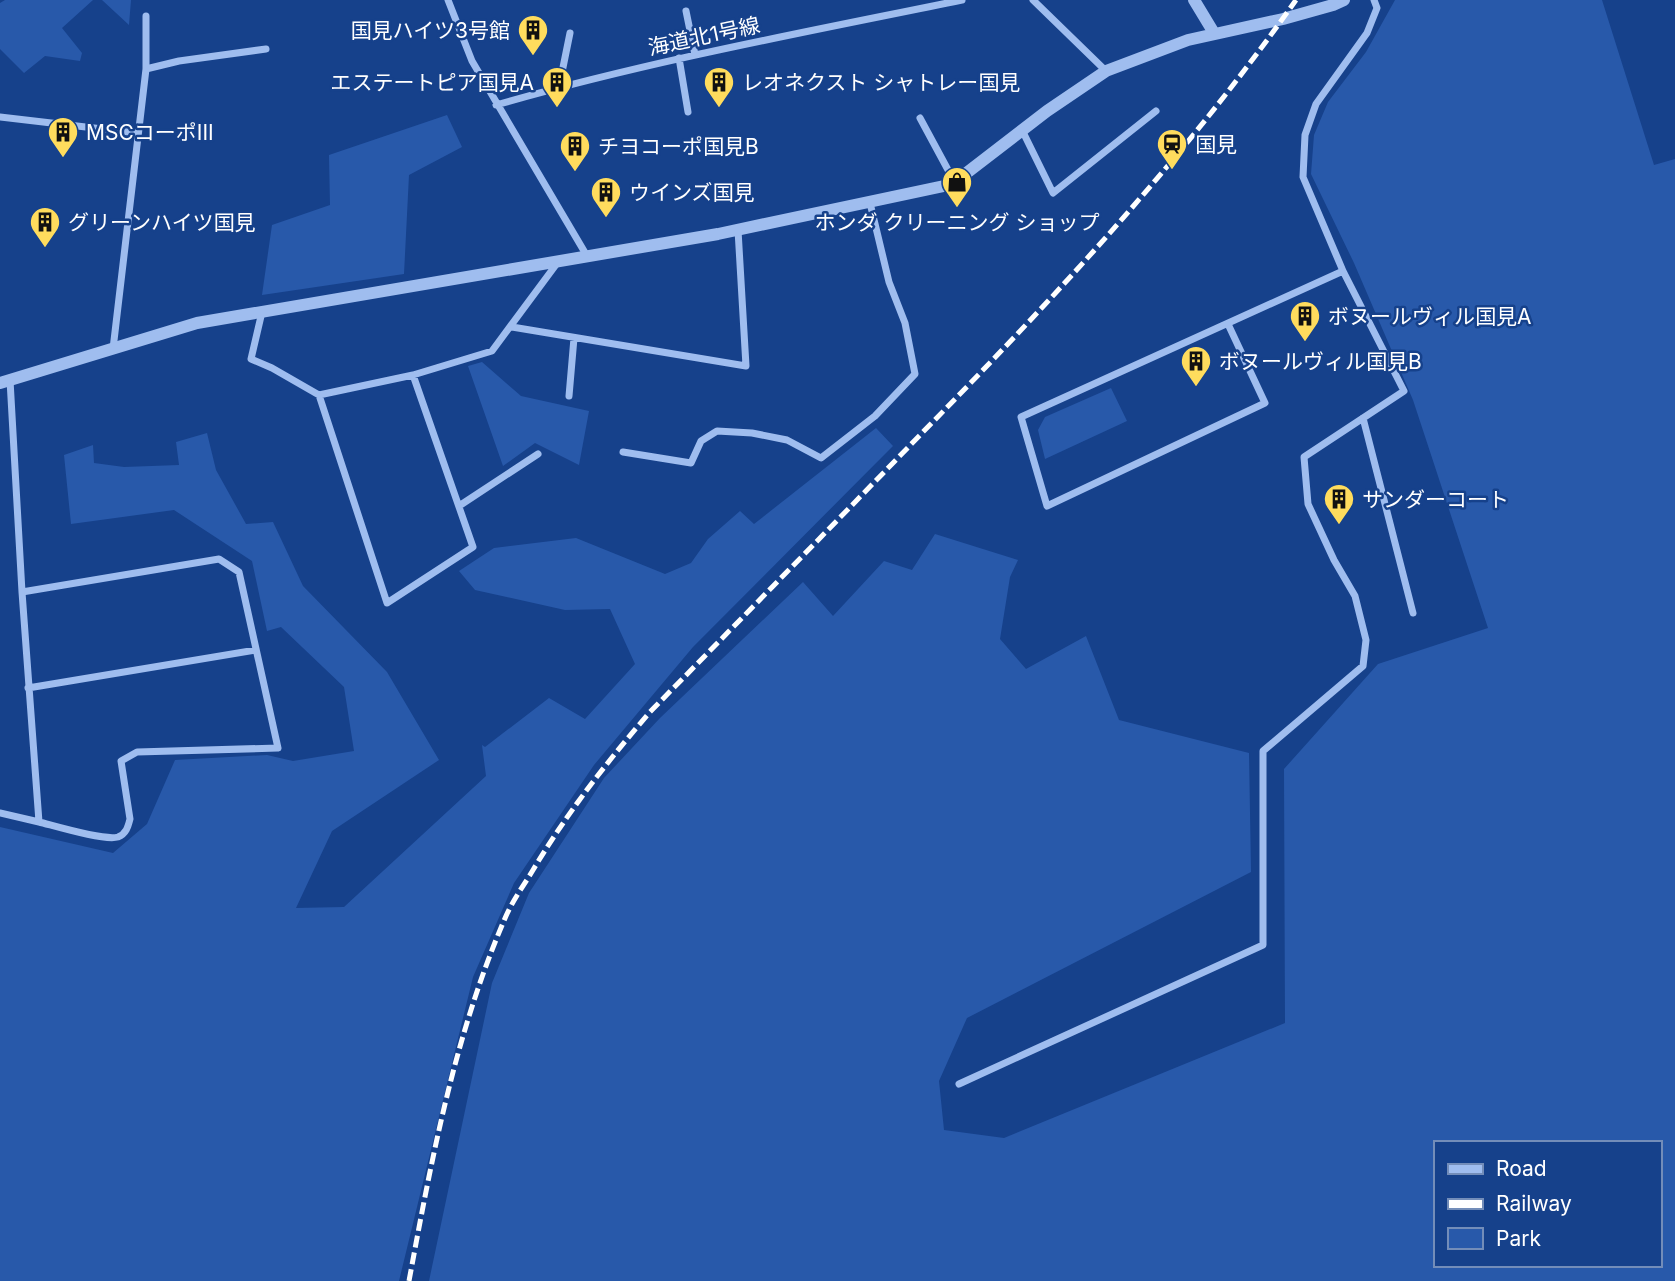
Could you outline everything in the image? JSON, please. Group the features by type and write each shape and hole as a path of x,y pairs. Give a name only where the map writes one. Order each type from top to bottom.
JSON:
{"street":[{"path":"448,0 472,61 587,256"},
{"name":"海道北1号線","path":"496,105 680,58 962,0"},
{"path":"1033,0 1106,71"},
{"path":"1194,0 1214,33"},
{"path":"39,822 5,382 198,324 738,230 944,186 1077,89 1106,71 1214,33 1283,19 1344,0"},
{"path":"960,1084 1263,945 1263,751 1363,666 1366,640 1355,596 1334,560 1308,504 1304,457 1404,391 1343,271 1303,177 1305,135 1316,103 1367,33 1377,8 1374,0"},
{"path":"686,11 695,55"},
{"path":"112,351 146,69 146,16"},
{"path":"559,87 570,33"},
{"path":"146,69 179,61 266,49"},
{"path":"680,58 688,112"},
{"path":"1022,130 1053,193 1156,111"},
{"path":"0,117 137,133"},
{"path":"920,117 954,181"},
{"path":"623,452 691,463 701,441 717,431 752,433 787,440 821,458 875,416 915,374 905,323 889,282 870,203"},
{"path":"512,327 746,366 738,230"},
{"path":"262,311 251,359 319,395 414,375 492,351 558,261"},
{"path":"1228,324 1265,403 1047,506 1021,416 1343,271"},
{"path":"569,396 574,338"},
{"path":"319,395 387,603 473,547 414,375"},
{"path":"1363,418 1413,613"},
{"path":"459,506 538,454"},
{"path":"0,814 109,838 121,836 128,828 130,819 121,761 137,752 278,748 239,572 219,559 22,592"},
{"path":"28,688 256,650"}],"green space":[{"path":"5,0 93,0 62,28 82,53 80,61 45,56 24,73 0,49 0,3"},
{"path":"102,0 131,0 129,25"},
{"path":"1395,0 1602,0 1654,165 1675,159 1675,1281 429,1281 492,983 529,893 604,778 660,718 803,582 833,616 884,561 912,570 935,534 1018,560 1010,577 1000,639 1026,669 1086,636 1119,720 1249,753 1251,872 967,1018 939,1081 944,1130 1004,1138 1285,1023 1284,769 1378,664 1488,628 1413,400 1354,263 1311,174 1314,135 1328,102 1366,52"},
{"path":"447,115 462,147 409,175 404,274 262,295 272,225 330,205 329,155"},
{"path":"482,362 521,396 589,411 579,465 535,443 503,466 468,366"},
{"path":"1111,388 1127,421 1045,459 1038,430 1045,417"},
{"path":"876,428 893,446 693,647 594,765 514,883 473,977 399,1281 0,1281 0,827 113,853 147,824 175,760 267,755 293,761 354,751 344,687 281,627 267,631 252,561 174,510 71,524 64,455 93,445 94,463 124,467 179,465 176,442 207,433 216,470 246,524 273,522 303,586 387,672 439,760 332,831 296,908 344,907 486,776 482,745 485,747 549,698 585,719 635,664 610,609 565,610 475,590 459,571 494,548 576,538 665,574 691,563 708,539 740,511 754,524"}],"railway":[{"path":"409,1281 436,1142 473,1005 509,910 559,828 650,712 973,381 1118,224 1210,114 1296,0"}],"place":[{"name":"国見ハイツ3号館","path":"533,57"},
{"name":"エステートピア国見A","path":"557,109"},
{"name":"レオネクスト シャトレー国見","path":"719,109"},
{"name":"MSCコーポIII","path":"63,159"},
{"name":"国見","path":"1172,171"},
{"name":"チヨコーポ国見B","path":"575,173"},
{"name":"ホンダ クリーニング ショップ","path":"957,209"},
{"name":"ウインズ国見","path":"606,219"},
{"name":"グリーンハイツ国見","path":"45,249"},
{"name":"ボヌールヴィル国見A","path":"1305,343"},
{"name":"ボヌールヴィル国見B","path":"1196,388"},
{"name":"サンダーコート","path":"1339,526"}]}
